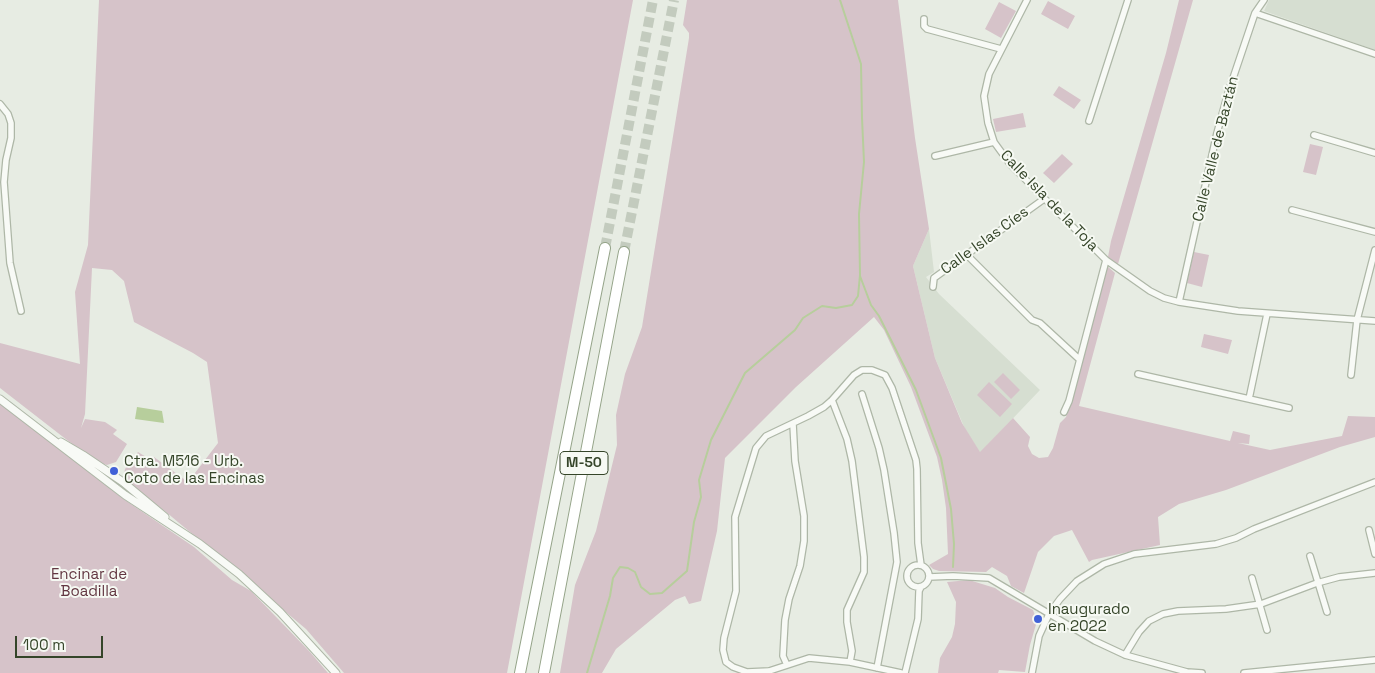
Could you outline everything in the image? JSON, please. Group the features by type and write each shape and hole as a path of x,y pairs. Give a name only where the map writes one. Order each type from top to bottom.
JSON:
{"highway":[{"name":"M-50","path":"520,673 605,248"},
{"name":"M-50","path":"544,673 624,252"}],"street":[{"name":"Calle Isla de la Toja","path":"1027,0 989,74 984,96 988,123 994,142 1010,164 1106,260 1150,291 1164,298 1179,302 1238,312 1375,321"},
{"name":"Calle Valle de Baztán","path":"1179,302 1217,133 1228,93 1255,14 1264,0"},
{"path":"1089,121 1127,1"},
{"path":"1255,14 1375,54"},
{"path":"924,18 924,26 927,29 1001,49"},
{"path":"0,104 8,114 11,123 12,138 3,160 4,182 10,263 21,311"},
{"path":"1314,135 1375,153"},
{"name":"Calle Isla de la Toja","path":"936,156 994,142"},
{"name":"Calle Islas Cíes","path":"934,287 934,278 1044,199"},
{"path":"1292,210 1375,232"},
{"path":"1351,375 1357,320 1375,250"},
{"path":"967,255 1032,320 1040,324 1079,358"},
{"path":"1064,412 1069,401 1106,260"},
{"path":"1249,399 1267,314"},
{"path":"921,566 918,544 916,460 892,388 885,375 872,370 862,370 854,375 824,407 766,436 756,448 735,517 736,591 722,650 726,662 748,672 769,671 809,658 850,662 903,673 918,620 919,591 921,587"},
{"path":"1138,374 1289,408"},
{"path":"862,394 884,470 897,562 877,668"},
{"path":"0,399 47,435 83,455 123,482 178,529 214,554 260,593 336,673"},
{"path":"832,400 836,406 847,439 852,461 864,557 864,572 847,610 852,650 850,662"},
{"path":"787,665 783,656 784,620 800,566 804,540 804,516 795,461 793,424"},
{"path":"1032,673 1039,636 1049,614 1077,581 1104,564 1134,554 1216,544 1236,538 1254,529 1375,482"},
{"path":"1369,530 1375,554"},
{"path":"1310,556 1327,612"},
{"path":"914,566 921,566 927,570 929,577 927,583 921,587 914,587 909,583 907,576 909,570 914,566"},
{"path":"1126,655 1139,632 1149,621 1163,614 1261,604 1317,583 1375,573"},
{"path":"929,577 989,578 1095,641 1126,655 1187,672 1202,673"},
{"path":"1252,578 1267,630"},
{"path":"1244,673 1375,660"}],"shaded area":[{"path":"1269,0 1375,0 1375,50 1264,11"},
{"path":"929,229 934,272 926,277 939,294 1040,390 980,453 965,429 935,358 913,266"},
{"path":"137,407 162,411 164,423 135,419"}],"green space":[{"path":"99,0 633,0 507,673 344,673 306,629 166,512 130,485 124,475 125,469 138,452 151,460 154,457 188,482 218,443 207,362 134,322 124,281 112,270 92,268 85,414 81,428 85,419 105,422 117,430 113,434 127,444 116,462 107,465 100,463 76,447 0,388 0,343 80,364 75,292 88,245"},
{"path":"687,0 898,0 915,138 929,229 913,266 935,358 962,423 980,452 1013,418 1030,437 1028,446 1032,454 1039,458 1048,457 1053,448 1060,423 1066,417 1071,404 1107,266 1115,273 1079,406 1230,441 1233,431 1250,435 1249,444 1238,443 1270,450 1342,436 1348,416 1375,417 1375,437 1340,447 1226,490 1179,504 1158,517 1160,545 1089,562 1072,530 1054,536 1038,552 1024,593 1011,586 1007,576 992,567 986,572 939,571 929,565 948,554 946,508 937,457 911,387 884,330 874,317 796,387 725,458 717,531 701,601 689,604 685,596 675,600 616,649 602,673 560,673 575,585 596,531 617,445 616,415 625,374 642,327 689,38 689,33 683,25"},
{"path":"1179,0 1193,0 1118,264 1108,257 1111,241 1166,53"},
{"path":"1048,1 1075,16 1068,29 1041,14"},
{"path":"999,2 1016,11 1001,38 985,29"},
{"path":"1059,86 1081,100 1074,109 1053,95"},
{"path":"1023,113 1026,127 996,132 993,119"},
{"path":"1310,144 1323,147 1316,175 1303,172"},
{"path":"1062,154 1073,164 1054,183 1043,173"},
{"path":"1194,252 1209,255 1202,287 1187,283"},
{"path":"1204,334 1232,340 1228,354 1201,347"},
{"path":"1003,373 1020,390 1011,399 994,382"},
{"path":"989,382 1012,404 1000,417 977,395"},
{"name":"Encinar de Boadilla","path":"0,403 125,500 194,547 232,580 251,591 328,673 0,673"},
{"path":"969,580 995,588 1033,610 1037,621 1025,672 999,670 998,673 938,673 940,658 952,637 955,624 956,602 947,582"}],"waterway":[{"path":"587,673 610,596 613,578 620,567 628,568 635,572 641,587 650,594 662,593 687,571 694,522 701,497 699,480 711,440 745,373 795,330 803,318 822,306 836,308 852,305 858,296 860,275 859,214 864,162 861,64 840,0"},
{"path":"860,276 871,305 879,316 916,390 941,458 951,509 954,544 953,567"}],"tunnel":[{"path":"605,248 653,0"},
{"path":"624,252 674,0"}],"place":[{"name":"Ctra. M516 - Urb. Coto de las Encinas","path":"114,471"},
{"name":"Inaugurado en 2022","path":"1038,619"}]}
